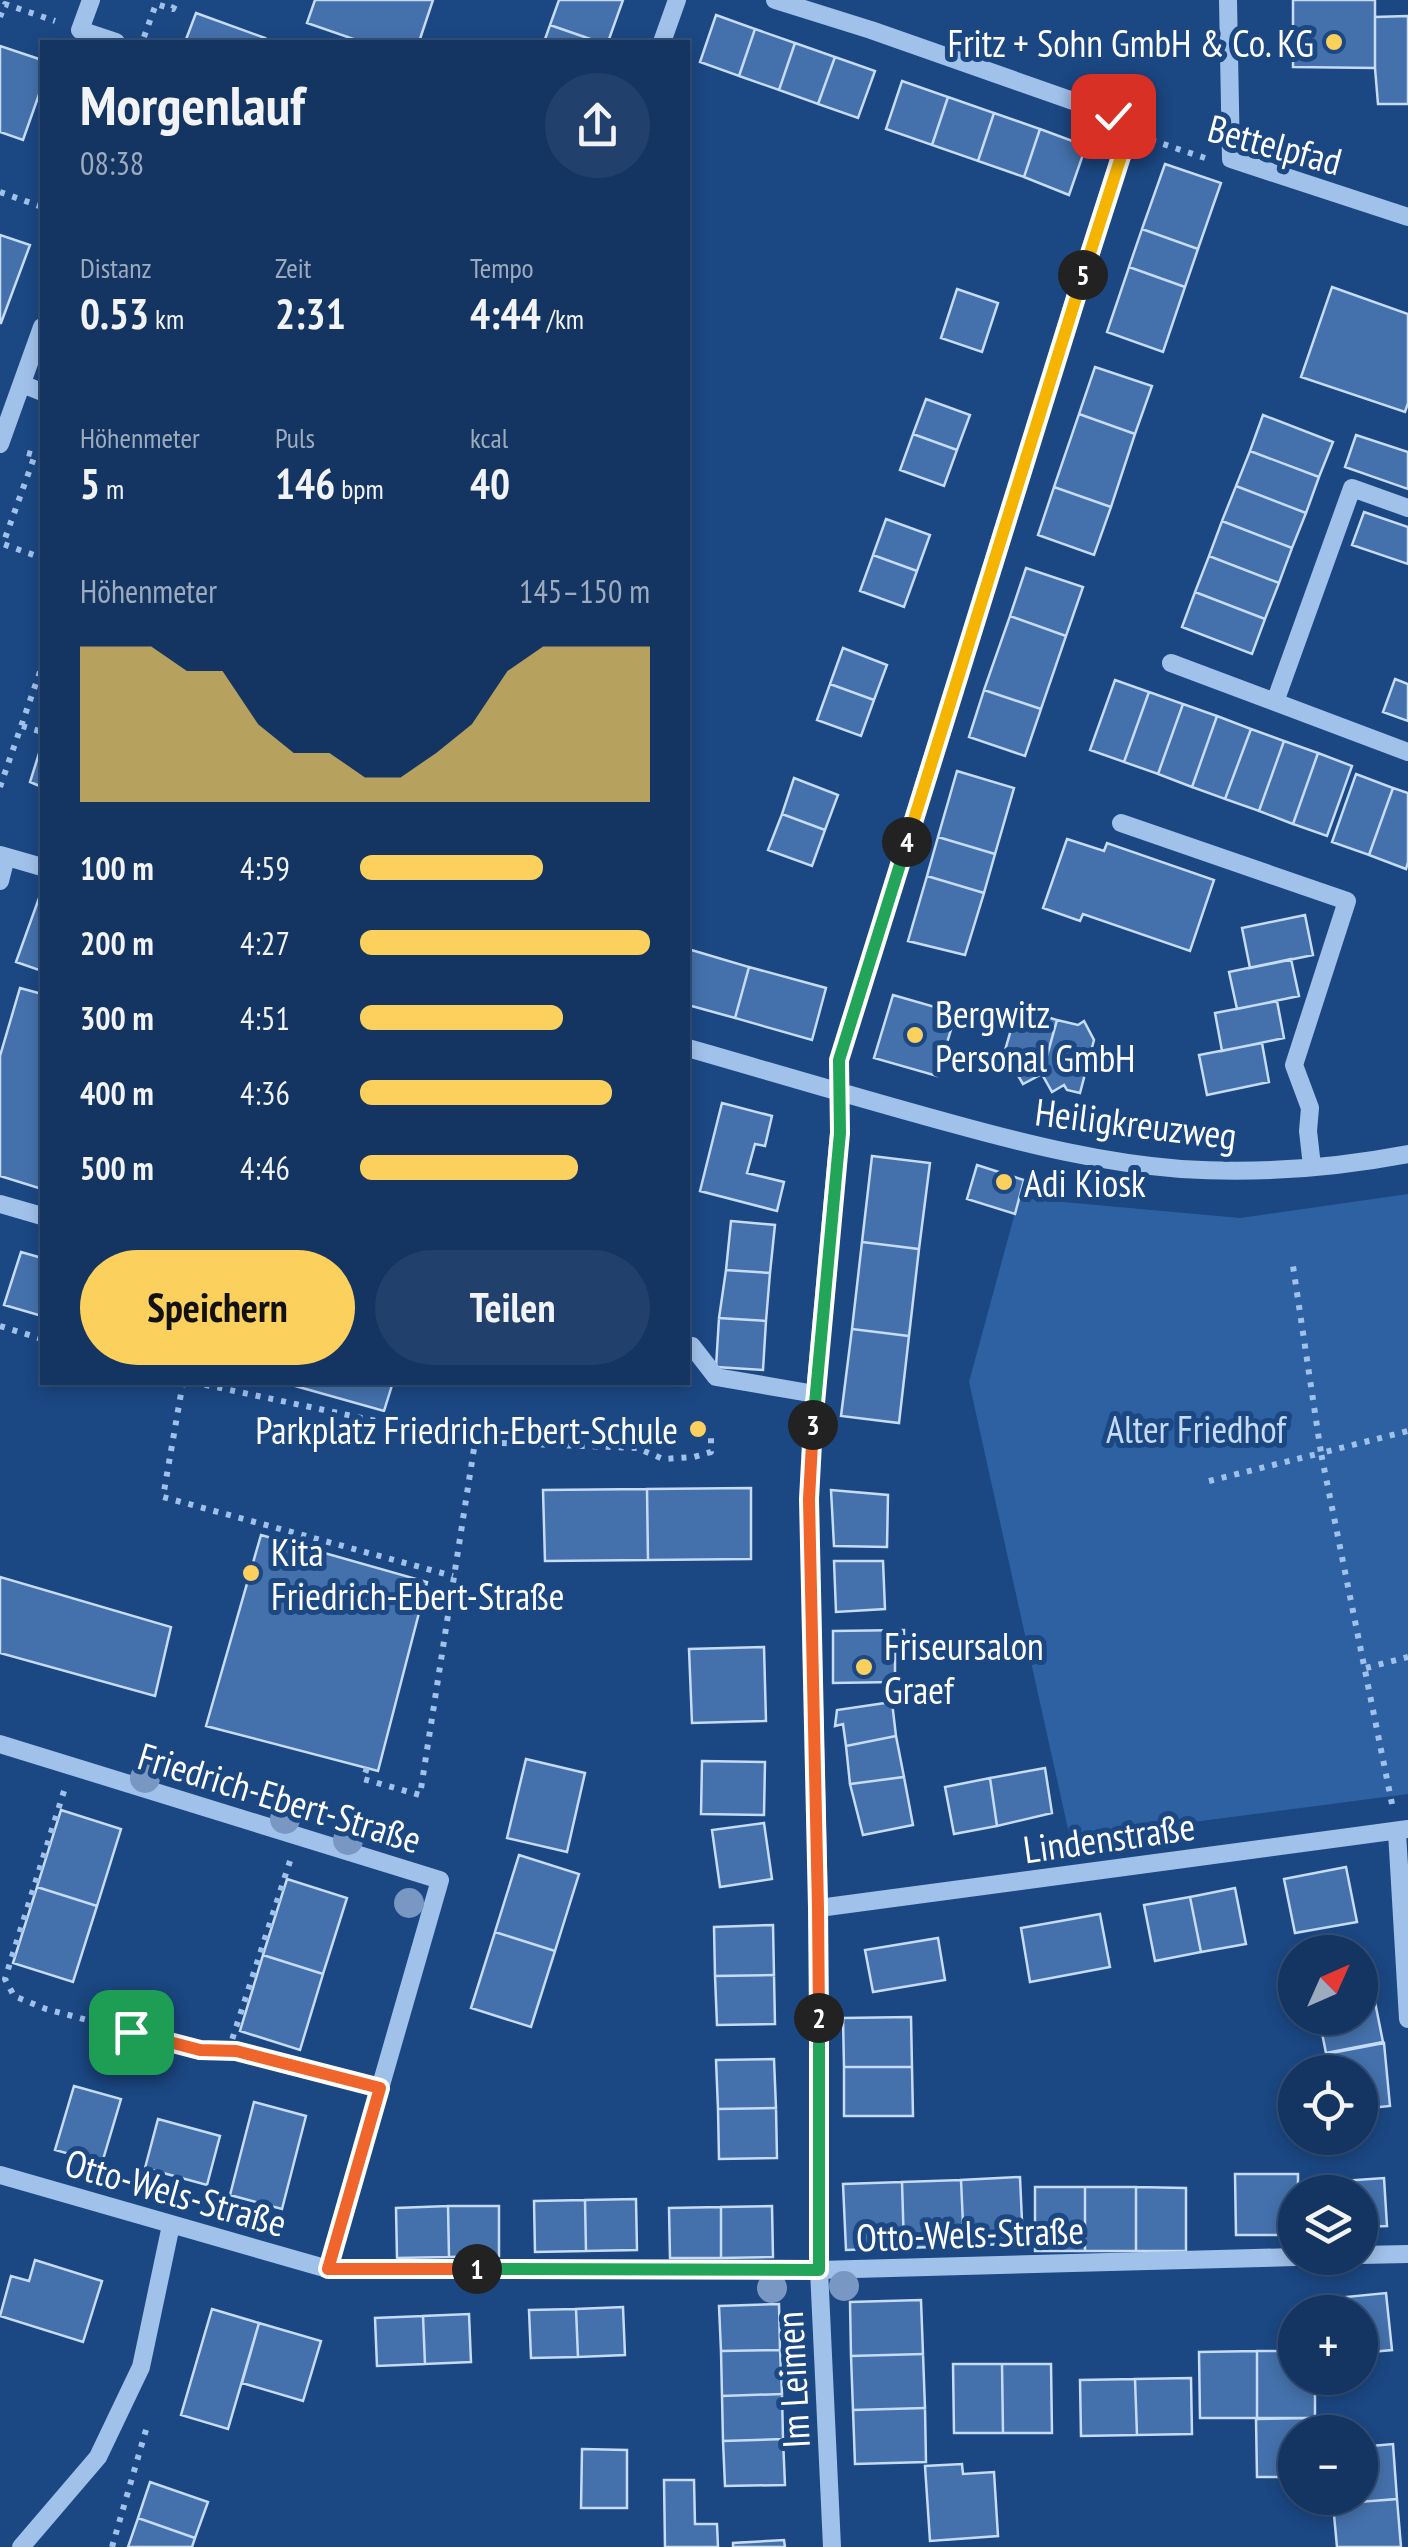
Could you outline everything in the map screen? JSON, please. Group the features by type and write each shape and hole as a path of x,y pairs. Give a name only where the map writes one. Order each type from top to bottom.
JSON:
{"street":[{"path":"91,0 80,30 110,40"},
{"path":"663,40 677,0"},
{"path":"775,0 1113,116 1127,129"},
{"path":"1228,0 1231,159"},
{"name":"Im Leimen","path":"832,2547 819,2270 818,1908 809,1499 840,1133 839,1060 1127,129"},
{"name":"Bettelpfad","path":"1231,159 1408,217"},
{"path":"1,444 40,333"},
{"path":"22,384 40,391"},
{"path":"1275,702 1352,488 1408,508"},
{"path":"1171,664 1408,752"},
{"path":"1121,824 1347,901 1294,1065 1310,1108 1312,1166"},
{"path":"0,881 3,856 40,866"},
{"name":"Heiligkreuzweg","path":"690,1049 1032,1145 1134,1164 1235,1170 1365,1162 1408,1154"},
{"path":"0,1204 40,1215"},
{"path":"692,1346 716,1378 815,1394"},
{"name":"Friedrich-Ebert-Straße","path":"0,1744 440,1880 328,2269"},
{"path":"1403,1831 1408,2019"},
{"name":"Lindenstraße","path":"818,1908 1403,1831"},
{"name":"Otto-Wels-Straße","path":"0,2175 328,2269 819,2270 1278,2257"},
{"path":"21,2547 98,2457 141,2367 171,2225"},
{"path":"1378,2255 1408,2254"}],"path":[{"path":"143,40 156,4 173,10 178,0"},
{"path":"0,17 4,4 80,30"},
{"name":"Bettelpfad","path":"1127,129 1222,163 1231,159"},
{"path":"0,193 40,206"},
{"path":"1,444 34,456 3,544 40,557"},
{"path":"0,787 40,672"},
{"path":"22,726 40,731"},
{"path":"1293,1266 1320,1453 1403,1831"},
{"path":"0,1326 40,1338"},
{"path":"182,1385 163,1496 453,1576"},
{"path":"206,1385 475,1442 636,1448 663,1458 711,1452 712,1436"},
{"path":"1208,1481 1408,1431"},
{"path":"367,1768 363,1779 420,1795 475,1442"},
{"path":"1365,1668 1408,1657"},
{"path":"72,1766 5,1979 14,1996 46,2009 200,2050 236,2051 380,2088"},
{"path":"236,2051 231,2043 298,1836"},
{"path":"112,2547 148,2426 141,2367"}],"green space":[{"name":"Alter Friedhof","path":"1408,1194 1408,1794 1070,1838 969,1382 1019,1198 1240,1218"}],"building":[{"path":"315,0 433,0 420,40 356,40 307,23"},
{"path":"559,0 623,0 609,40 593,40 550,25"},
{"name":"Fritz + Sohn GmbH & Co. KG","path":"1293,0 1375,0 1375,68 1293,67"},
{"path":"196,13 265,38 264,40 186,40"},
{"path":"716,15 755,29 739,76 700,62"},
{"path":"1408,16 1408,104 1378,104 1375,17"},
{"path":"550,25 593,40 545,40"},
{"path":"755,29 795,43 779,90 739,76"},
{"path":"795,43 835,57 818,104 779,90"},
{"path":"0,46 40,59 40,92 23,140 0,132"},
{"path":"835,57 875,71 858,118 818,104"},
{"path":"902,81 948,97 932,145 886,129"},
{"path":"948,97 994,113 978,161 932,145"},
{"path":"994,113 1040,129 1024,177 978,161"},
{"path":"1040,129 1086,146 1069,195 1024,177"},
{"path":"1165,164 1221,183 1198,249 1142,229"},
{"path":"1142,229 1198,249 1185,287 1129,267"},
{"path":"0,235 30,245 1,323 0,323"},
{"path":"1129,267 1185,287 1163,352 1107,332"},
{"path":"1332,287 1408,314 1405,412 1301,377"},
{"path":"957,289 998,303 982,352 941,338"},
{"path":"1095,367 1152,386 1135,434 1079,414"},
{"path":"926,399 970,415 957,450 913,434"},
{"path":"1079,414 1135,434 1111,507 1054,487"},
{"path":"1263,415 1333,442 1319,477 1250,451"},
{"path":"913,434 957,450 944,486 900,470"},
{"path":"1356,435 1408,452 1408,489 1345,467"},
{"path":"1250,451 1319,477 1306,513 1236,486"},
{"path":"1236,486 1306,513 1292,548 1222,521"},
{"path":"1054,487 1111,507 1094,555 1038,535"},
{"path":"1364,512 1408,527 1408,564 1352,545"},
{"path":"886,519 930,535 917,571 873,555"},
{"path":"1222,521 1292,548 1279,583 1209,556"},
{"path":"873,555 917,571 904,607 860,591"},
{"path":"1209,556 1279,583 1265,619 1195,592"},
{"path":"1026,568 1083,587 1066,636 1010,616"},
{"path":"1195,592 1265,619 1252,654 1182,627"},
{"path":"1010,616 1066,636 1041,709 984,690"},
{"path":"843,648 887,665 874,700 830,684"},
{"path":"1395,679 1408,684 1408,721 1383,712"},
{"path":"1115,680 1149,692 1124,762 1090,750"},
{"path":"830,684 874,700 861,736 817,720"},
{"path":"984,690 1041,709 1025,756 969,737"},
{"path":"1149,692 1183,704 1158,774 1124,762"},
{"path":"1183,704 1217,716 1192,787 1158,774"},
{"path":"1217,716 1251,729 1225,799 1192,787"},
{"path":"1251,729 1284,741 1259,811 1225,799"},
{"path":"1284,741 1318,753 1293,824 1259,811"},
{"path":"40,750 40,786 30,782"},
{"path":"1318,753 1352,766 1327,836 1293,824"},
{"path":"957,771 1014,788 995,854 938,837"},
{"path":"1356,774 1393,788 1369,855 1332,842"},
{"path":"794,778 838,795 825,830 782,814"},
{"path":"1393,788 1408,793 1406,869 1369,855"},
{"path":"782,814 825,830 812,866 768,850"},
{"path":"938,837 995,854 984,893 927,876"},
{"path":"1067,839 1104,851 1107,843 1214,880 1190,951 1083,914 1080,921 1043,908"},
{"path":"927,876 984,893 965,955 908,941"},
{"path":"39,898 40,898 40,970 16,962"},
{"path":"1305,915 1313,955 1250,968 1242,928"},
{"path":"690,950 749,967 735,1018 690,1006"},
{"path":"1291,959 1299,996 1237,1009 1229,972"},
{"path":"749,967 826,988 812,1040 735,1018"},
{"path":"20,988 40,993 40,1188 0,1176 0,1056"},
{"name":"Bergwitz Personal GmbH","path":"893,995 956,1013 937,1076 874,1058"},
{"path":"1277,1001 1284,1038 1222,1051 1215,1013"},
{"path":"1033,1006 1038,1014 1057,1020 1042,1074 1023,1084 1016,1072 1012,1075 999,1071 1015,1016"},
{"path":"1057,1020 1078,1025 1084,1021 1094,1040 1080,1093 1067,1090 1064,1085 1052,1092 1042,1074"},
{"path":"1262,1043 1269,1082 1207,1095 1199,1055"},
{"path":"722,1103 772,1116 765,1146 755,1144 747,1173 784,1182 777,1211 700,1191"},
{"path":"872,1156 930,1163 919,1249 862,1242"},
{"path":"977,1165 1024,1180 1015,1214 967,1199"},
{"path":"731,1221 775,1225 770,1273 726,1270"},
{"path":"862,1242 919,1249 909,1336 852,1329"},
{"path":"21,1252 40,1257 40,1315 4,1305"},
{"path":"726,1270 770,1273 766,1321 719,1318"},
{"path":"719,1318 766,1321 763,1370 716,1367"},
{"path":"852,1329 909,1336 899,1423 841,1416"},
{"path":"292,1385 392,1385 384,1411"},
{"path":"751,1488 751,1559 648,1560 647,1489"},
{"path":"647,1489 648,1560 545,1561 543,1490"},
{"path":"831,1490 888,1495 887,1547 834,1546"},
{"path":"261,1535 427,1582 378,1771 206,1726"},
{"path":"834,1561 883,1561 885,1609 836,1612"},
{"path":"0,1577 171,1627 155,1696 0,1653"},
{"name":"Friseursalon Graef","path":"904,1630 904,1651 895,1651 895,1682 833,1683 833,1631"},
{"path":"764,1647 766,1721 692,1723 689,1649"},
{"path":"892,1702 896,1736 846,1746 843,1724 835,1726 837,1710"},
{"path":"896,1736 904,1777 850,1784 846,1746"},
{"path":"526,1759 585,1773 567,1852 507,1838"},
{"path":"702,1761 765,1762 764,1815 701,1814"},
{"path":"1045,1768 1052,1813 997,1826 990,1778"},
{"path":"904,1777 913,1825 863,1835 850,1784"},
{"path":"990,1778 997,1826 954,1834 945,1787"},
{"path":"61,1810 121,1829 97,1906 37,1887"},
{"path":"764,1823 772,1879 720,1887 712,1830"},
{"path":"519,1855 579,1874 555,1951 495,1932"},
{"path":"1346,1867 1357,1922 1295,1933 1284,1879"},
{"path":"287,1879 347,1898 323,1974 263,1955"},
{"path":"37,1887 97,1906 73,1982 13,1963"},
{"path":"1235,1888 1246,1944 1201,1952 1190,1897"},
{"path":"1190,1897 1201,1952 1155,1961 1144,1905"},
{"path":"1100,1914 1110,1967 1030,1982 1021,1928"},
{"path":"773,1925 774,1975 715,1976 714,1927"},
{"path":"495,1932 555,1951 531,2027 471,2008"},
{"path":"938,1938 945,1980 873,1992 865,1950"},
{"path":"263,1955 323,1974 300,2050 240,2031"},
{"path":"774,1975 775,2024 717,2025 715,1976"},
{"path":"911,2017 912,2067 844,2067 843,2018"},
{"path":"1378,2017 1383,2042 1326,2053 1322,2035 1378,2035"},
{"path":"1384,2043 1390,2106 1378,2107 1378,2055 1326,2054"},
{"path":"774,2059 776,2108 718,2109 716,2060"},
{"path":"844,2067 912,2067 913,2116 844,2116"},
{"path":"74,2086 121,2099 102,2163 55,2150"},
{"path":"254,2102 306,2116 282,2209 230,2195"},
{"path":"776,2108 777,2158 719,2159 718,2109"},
{"path":"158,2119 220,2136 207,2185 145,2168"},
{"path":"1235,2174 1298,2174 1278,2175 1278,2235 1236,2235"},
{"path":"1020,2177 1023,2243 964,2246 961,2180"},
{"path":"1378,2178 1384,2178 1387,2226 1378,2226"},
{"path":"961,2180 964,2246 904,2248 902,2182"},
{"path":"902,2182 904,2248 846,2250 843,2184"},
{"path":"1035,2187 1085,2187 1085,2251 1035,2251"},
{"path":"1085,2187 1136,2187 1136,2251 1085,2251"},
{"path":"1136,2187 1186,2188 1186,2251 1136,2251"},
{"path":"636,2199 637,2250 586,2251 585,2200"},
{"path":"585,2200 586,2251 535,2252 534,2201"},
{"path":"448,2206 499,2206 499,2256 449,2257"},
{"path":"448,2206 449,2257 397,2258 396,2208"},
{"path":"772,2206 773,2257 721,2258 721,2207"},
{"path":"721,2207 721,2258 670,2258 669,2208"},
{"path":"35,2260 102,2281 83,2342 0,2316 11,2276 29,2281"},
{"path":"1386,2293 1392,2350 1378,2351 1378,2295 1366,2295"},
{"path":"921,2300 923,2354 851,2356 850,2302"},
{"path":"779,2304 780,2350 721,2351 719,2306"},
{"path":"623,2307 625,2355 578,2357 576,2309"},
{"path":"212,2309 259,2323 228,2429 181,2415"},
{"path":"576,2309 578,2357 531,2358 529,2310"},
{"path":"469,2314 471,2362 425,2364 423,2316"},
{"path":"423,2316 425,2364 377,2366 375,2318"},
{"path":"259,2323 321,2341 303,2401 242,2383"},
{"path":"780,2350 782,2394 722,2396 721,2351"},
{"path":"1257,2351 1278,2351 1278,2395 1315,2395 1315,2415 1257,2418"},
{"path":"1257,2351 1257,2418 1200,2418 1199,2352"},
{"path":"923,2354 925,2408 853,2410 851,2356"},
{"path":"953,2364 1002,2364 1003,2433 954,2433"},
{"path":"1002,2364 1051,2364 1052,2433 1003,2433"},
{"path":"1191,2378 1192,2434 1137,2435 1135,2379"},
{"path":"1135,2379 1137,2435 1081,2436 1080,2380"},
{"path":"782,2394 783,2439 723,2441 722,2396"},
{"path":"925,2408 926,2462 855,2464 853,2410"},
{"path":"1256,2419 1278,2419 1278,2477 1257,2477"},
{"path":"783,2439 785,2485 725,2486 723,2441"},
{"path":"1393,2444 1397,2499 1378,2500 1378,2445"},
{"path":"582,2449 627,2450 627,2508 581,2508"},
{"path":"962,2464 963,2474 994,2472 998,2536 930,2541 925,2466"},
{"path":"664,2480 694,2480 695,2524 717,2524 718,2547 665,2547"},
{"path":"150,2482 208,2502 195,2538 138,2518"},
{"path":"1397,2499 1401,2547 1337,2547 1334,2515 1378,2515 1378,2500"},
{"path":"138,2518 195,2538 192,2547 128,2547"},
{"path":"784,2540 785,2547 733,2547 733,2543"}],"place":[{"name":"Fritz + Sohn GmbH & Co. KG","path":"1334,42"},
{"name":"Bergwitz Personal GmbH","path":"915,1035"},
{"name":"Adi Kiosk","path":"1004,1182"},
{"name":"Parkplatz Friedrich-Ebert-Schule","path":"698,1429"},
{"name":"Kita Friedrich-Ebert-Straße","path":"251,1573"},
{"name":"Friseursalon Graef","path":"864,1667"}],"route":[{"path":"131,2032 200,2050 236,2051 380,2088 328,2269 819,2270 818,1908 809,1499 840,1133 839,1060 1126,141 1127,129 1113,116"}]}
